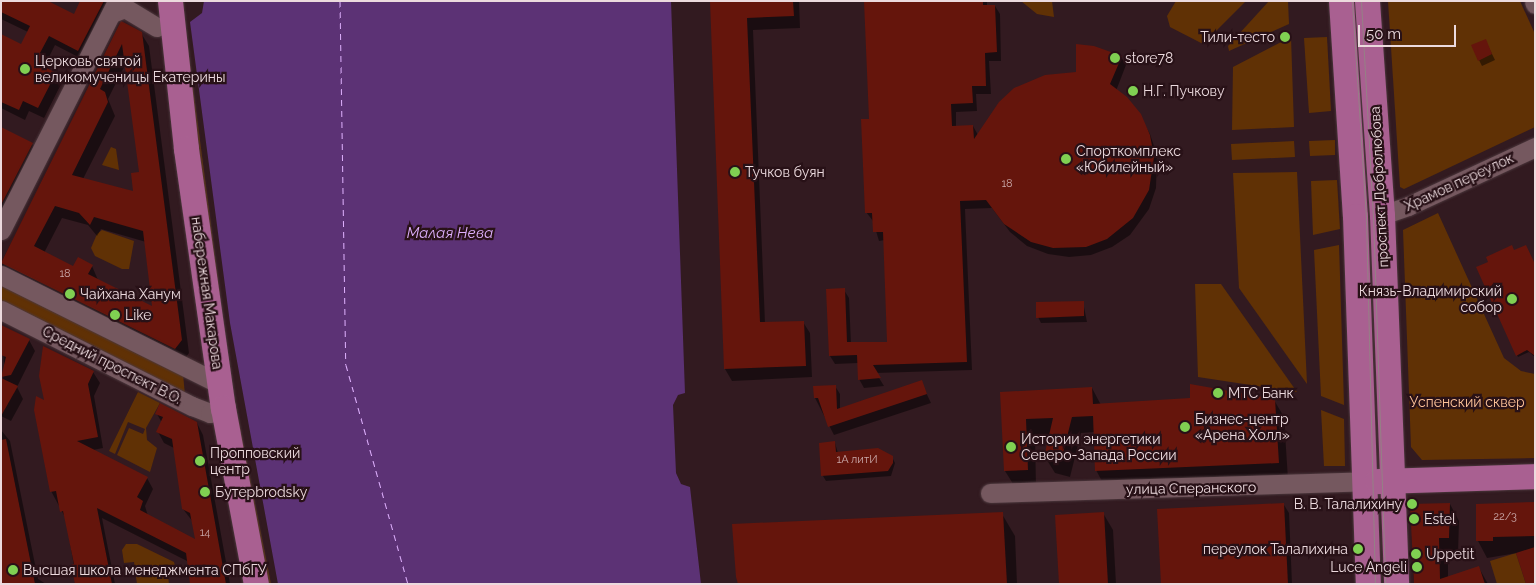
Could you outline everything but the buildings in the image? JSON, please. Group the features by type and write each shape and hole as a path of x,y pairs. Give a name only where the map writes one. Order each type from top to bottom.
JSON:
{"main road":[{"name":"набережная Макарова","path":"155,1 157,27 212,379"},
{"name":"набережная Макарова","path":"170,1 212,379 242,584"},
{"name":"проспект Добролюбова","path":"1341,1 1355,216 1368,584"},
{"name":"проспект Добролюбова","path":"1367,1 1382,215 1396,584"},
{"name":"набережная Макарова","path":"216,410 256,584"},
{"path":"1393,480 1535,476"},
{"name":"улица Сперанского","path":"1365,481 1393,480"}],"street":[{"path":"1,230 115,7 124,8 157,27"},
{"name":"Храмов переулок","path":"1382,215 1408,206 1535,147"},
{"path":"1,275 212,379"},
{"name":"Средний проспект В.О.","path":"1,310 216,410"},
{"name":"улица Сперанского","path":"990,493 1365,481"}],"green space":[{"path":"1021,1 1052,1 1054,17 1037,14"},
{"path":"1176,1 1246,1 1203,44 1170,27 1167,16"},
{"path":"1269,1 1288,1 1289,24 1229,51 1228,46"},
{"path":"1388,1 1520,1 1535,34 1535,127 1404,189 1400,187"},
{"path":"186,33 220,294 214,295"},
{"path":"1291,37 1294,127 1232,130 1233,67"},
{"path":"1327,37 1331,111 1309,113 1304,38"},
{"path":"1335,140 1335,155 1310,156 1309,141"},
{"path":"1294,141 1295,157 1232,160 1231,144"},
{"path":"111,147 116,149 119,170 102,165"},
{"path":"1297,172 1307,384 1239,288 1233,173"},
{"path":"1337,180 1340,229 1313,235 1311,181"},
{"name":"Успенский сквер","path":"1438,213 1504,358 1521,371 1535,374 1535,458 1422,460 1411,447 1403,230"},
{"path":"102,230 134,241 129,269 122,269 95,256 91,248 97,234"},
{"path":"1339,245 1344,405 1321,396 1314,250"},
{"path":"1,284 183,374 185,395 1,304"},
{"path":"1195,284 1221,284 1297,392 1198,377"},
{"path":"138,392 160,403 146,428 147,440 157,448 150,472 117,455 129,428 143,434 145,429 128,422 115,454 109,451"},
{"path":"1321,410 1344,419 1345,466 1324,466"},
{"path":"239,422 271,584 263,584 233,423"},
{"path":"126,544 137,544 174,562 177,574 168,576 169,584 137,584 134,562 124,563 122,550"},
{"path":"1516,553 1526,584 1497,584 1490,561"}],"water":[{"name":"Малая Нева","path":"204,1 671,1 685,393 678,395 673,405 676,473 681,484 690,487 701,584 278,584 230,323 190,22 202,13"}],"ferry route":[{"path":"340,1 346,365 408,584"}],"tram line":[{"path":"1352,1 1366,217 1375,584"},
{"path":"1361,1 1373,215 1385,584"}],"place":[{"name":"Тили-тесто","path":"1285,37"},
{"name":"store78","path":"1115,58"},
{"name":"Церковь святой великомученицы Екатерины","path":"25,69"},
{"name":"Н.Г. Пучкову","path":"1133,91"},
{"name":"Спорткомплекс «Юбилейный»","path":"1066,159"},
{"name":"Тучков буян","path":"735,172"},
{"name":"Чайхана Ханум","path":"70,294"},
{"name":"Князь-Владимирский собор","path":"1512,299"},
{"name":"Like","path":"115,315"},
{"name":"МТС Банк","path":"1218,393"},
{"name":"Бизнес-центр «Арена Холл»","path":"1185,427"},
{"name":"Истории энергетики Северо-Запада России","path":"1011,447"},
{"name":"Пропповский центр","path":"200,461"},
{"name":"Бутерbrodsky","path":"205,492"},
{"name":"В. В. Талалихину","path":"1412,504"},
{"name":"Estel","path":"1414,519"},
{"name":"переулок Талалихина","path":"1358,549"},
{"name":"Uppetit","path":"1416,554"},
{"name":"Luce Angeli","path":"1417,567"},
{"name":"Высшая школа менеджмента СПбГУ","path":"13,570"}]}
